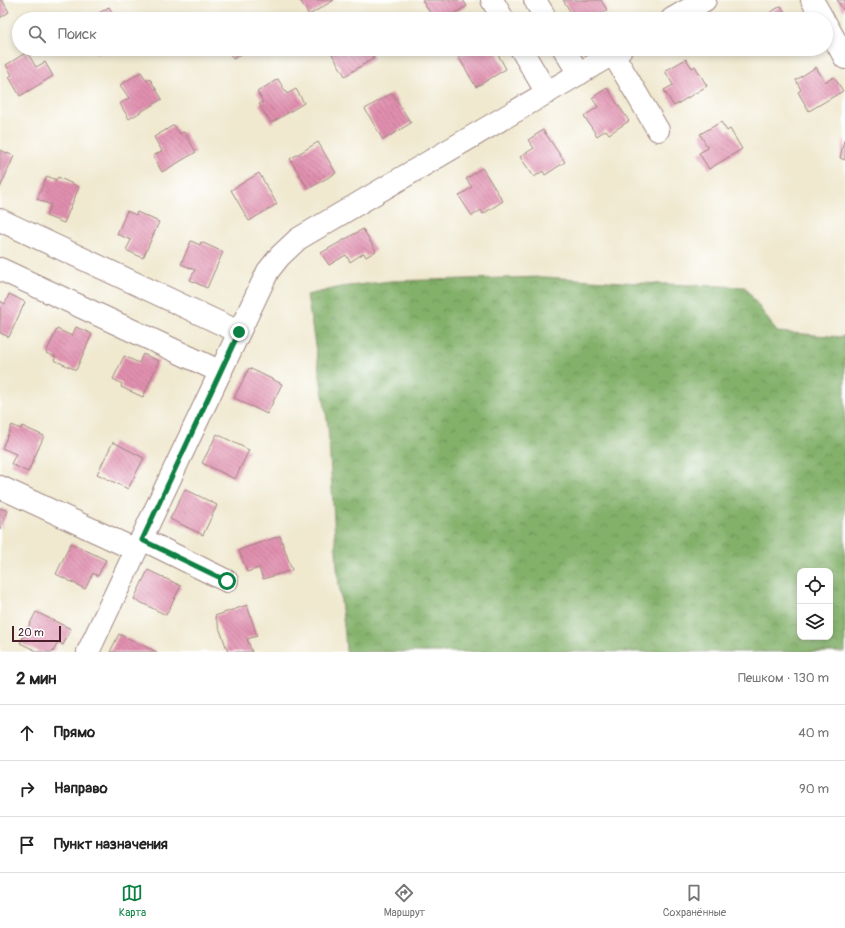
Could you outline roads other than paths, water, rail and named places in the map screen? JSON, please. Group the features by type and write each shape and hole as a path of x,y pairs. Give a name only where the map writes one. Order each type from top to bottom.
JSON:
{"street":[{"path":"492,0 499,12"},
{"path":"535,0 542,12"},
{"path":"684,12 704,0"},
{"path":"812,0 819,12"},
{"path":"833,37 845,58"},
{"path":"525,56 547,93"},
{"path":"568,56 579,74"},
{"path":"88,652 268,271 280,256 298,239 609,56"},
{"path":"620,56 658,130"},
{"path":"0,220 239,332"},
{"path":"0,268 221,372"},
{"path":"0,487 227,581"}]}
